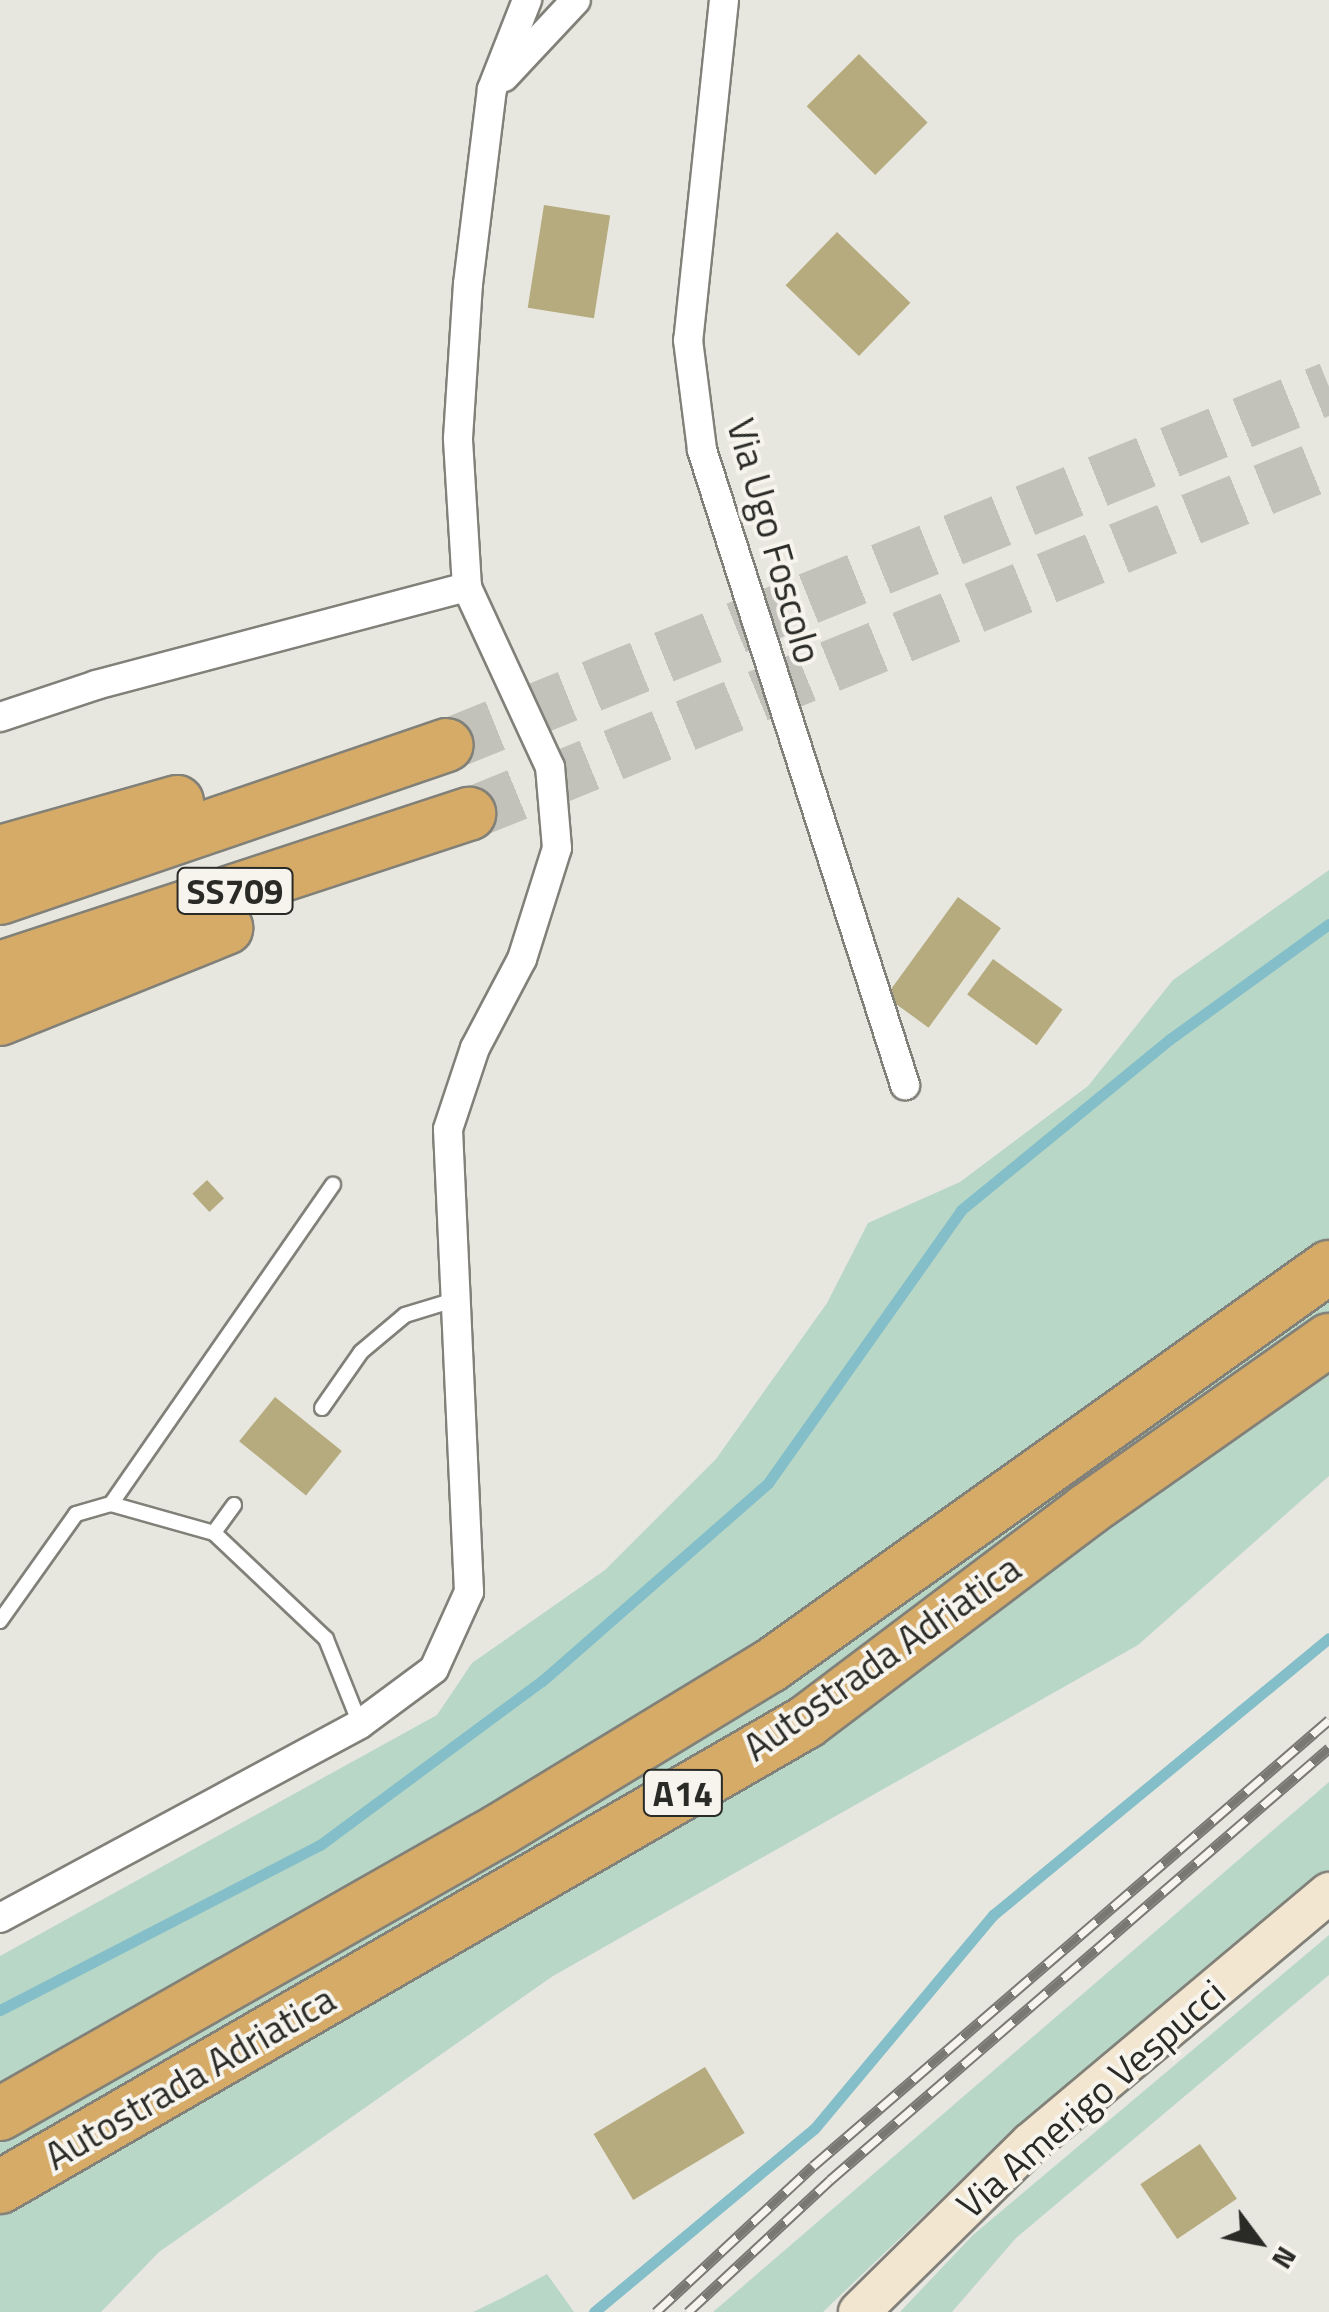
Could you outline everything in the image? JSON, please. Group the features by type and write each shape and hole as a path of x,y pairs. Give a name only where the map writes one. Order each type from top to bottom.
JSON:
{"highway":[{"name":"SS709","path":"0,898 447,746"},
{"path":"0,852 240,784 294,796"},
{"name":"SS709","path":"0,968 469,814"},
{"name":"SS709","path":"0,1019 280,905 415,832"},
{"name":"Autostrada Adriatica","path":"0,2114 500,1830 770,1666 1329,1268"},
{"name":"Autostrada Adriatica","path":"0,2187 806,1722 1087,1510 1329,1340"}],"main road":[{"name":"Via Amerigo Vespucci","path":"860,2312 1032,2143 1329,1893"}],"street":[{"path":"0,1918 360,1724 434,1669 470,1592 448,1129 475,1048 522,959 557,848 550,767 466,587 458,438 468,284 492,88 527,0"},
{"path":"492,88 576,0"},
{"name":"Via Ugo Foscolo","path":"724,0 688,340 702,450 904,1085"},
{"path":"0,718 96,685 466,587"}],"lane":[{"path":"111,1504 332,1184"},
{"path":"322,1408 360,1352 405,1315 454,1300"},
{"path":"0,1621 76,1514 111,1504 214,1533 326,1639 360,1724"},
{"path":"214,1533 234,1505"}],"green space":[{"path":"1329,870 1329,1476 1138,1645 553,1976 159,2252 101,2312 0,2312 0,1956 437,1715 472,1663 605,1570 716,1459 827,1303 868,1223 960,1182 1088,1086 1173,980"},
{"path":"1329,1782 1329,1870 1011,2132 823,2312 713,2312"},
{"path":"1329,1935 1329,1975 1016,2238 952,2312 900,2312 973,2235"},
{"path":"547,2274 574,2312 473,2312 504,2297"}],"building":[{"path":"859,54 928,123 875,175 807,106"},
{"path":"544,205 610,215 594,318 528,308"},
{"path":"837,232 910,303 859,356 786,285"},
{"path":"958,897 1001,928 929,1028 886,997"},
{"path":"993,959 1063,1010 1037,1045 967,995"},
{"path":"207,1180 224,1198 209,1212 192,1194"},
{"path":"275,1397 342,1451 306,1495 239,1441"},
{"path":"705,2067 745,2133 633,2200 594,2134"},
{"path":"1200,2144 1237,2199 1177,2239 1140,2184"}],"waterway":[{"path":"0,2010 320,1845 542,1681 768,1483 961,1210 1170,1039 1329,924"},
{"path":"594,2312 814,2129 993,1915 1329,1638"}],"tunnel":[{"path":"447,745 1329,388"},
{"path":"469,814 1329,463"}],"railway":[{"path":"656,2312 813,2166 1329,1720"},
{"path":"688,2312 830,2180 1329,1748"}]}
